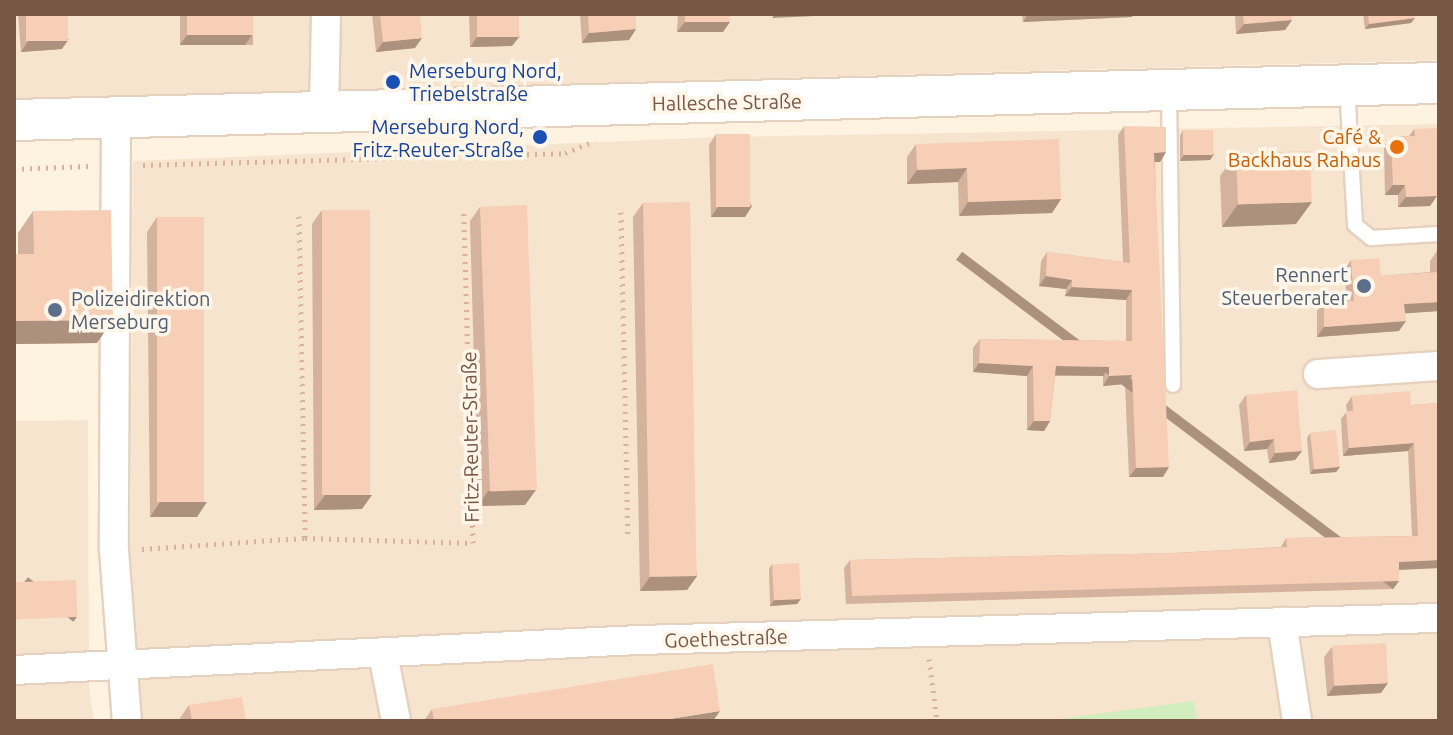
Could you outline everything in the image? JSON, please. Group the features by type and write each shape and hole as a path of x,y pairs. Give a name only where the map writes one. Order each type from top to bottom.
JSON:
{"main road":[{"name":"Hallesche Straße","path":"14,120 1439,83"}],"street":[{"path":"324,110 326,14"},
{"path":"116,116 114,550 120,667 127,721"},
{"path":"1318,374 1439,366"},
{"name":"Goethestraße","path":"14,670 925,632 1439,618"},
{"path":"1282,622 1297,721"},
{"path":"383,654 396,721"}],"lane":[{"path":"1347,85 1355,225 1371,238 1439,234"},
{"path":"1169,92 1173,385"}],"path":[{"path":"14,169 565,153 599,140"},
{"name":"Fritz-Reuter-Straße","path":"114,550 305,538 473,543 464,212"},
{"path":"621,212 628,538"},
{"path":"299,216 305,538"},
{"path":"925,632 937,721"}],"shaded area":[{"path":"14,14 1439,14 1439,60 14,99"},
{"path":"1439,124 1439,721 134,721 129,692 133,161 722,137"},
{"path":"88,420 89,688 94,721 14,721 14,421"}],"green space":[{"path":"1194,701 1197,721 1043,721"}],"building":[{"path":"26,14 68,14 68,41 26,41"},
{"path":"187,14 253,14 253,35 187,35"},
{"path":"380,14 420,14 422,38 383,42"},
{"path":"477,14 519,14 519,37 477,37"},
{"path":"588,14 635,14 636,29 589,33"},
{"path":"685,14 730,14 730,22 685,22"},
{"path":"1243,14 1292,14 1292,20 1244,24"},
{"path":"1368,14 1414,14 1415,18 1369,24"},
{"path":"1124,126 1166,127 1166,152 1154,153 1169,467 1136,468 1132,375 1109,376 1109,367 1056,366 1050,421 1034,421 1033,366 979,363 980,339 1132,341 1132,290 1072,287 1072,280 1046,276 1047,252 1130,263"},
{"path":"1439,128 1437,196 1406,197 1405,185 1393,185 1391,137 1415,136 1414,129"},
{"path":"1183,130 1213,130 1213,155 1183,155"},
{"path":"716,134 750,134 750,207 716,207"},
{"path":"1059,139 1061,199 968,202 967,168 917,170 916,144"},
{"path":"1310,151 1312,202 1238,205 1236,154"},
{"path":"690,202 697,576 650,577 643,203"},
{"path":"527,205 537,490 490,491 480,207"},
{"name":"Polizeidirektion Merseburg","path":"111,210 113,320 14,321 14,254 34,254 33,211"},
{"path":"322,210 370,210 370,495 322,495"},
{"path":"157,217 204,217 204,502 157,502"},
{"path":"1439,251 1439,302 1404,304 1406,321 1324,327 1324,301 1354,301 1351,260 1379,258 1381,276 1438,272"},
{"path":"1297,390 1302,451 1275,453 1274,439 1250,442 1246,395"},
{"path":"1410,391 1411,405 1439,403 1439,560 1399,562 1399,581 852,596 850,560 1174,553 1287,547 1286,538 1418,536 1414,443 1349,448 1346,411 1353,411 1352,396"},
{"path":"1336,430 1340,467 1314,470 1310,433"},
{"path":"799,563 801,599 774,600 772,564"},
{"path":"76,580 77,617 15,619 14,582"},
{"path":"1386,643 1388,683 1334,686 1332,646"},
{"path":"713,664 720,711 657,721 434,721 432,709"},
{"path":"242,697 246,721 192,721 189,705"}],"place":[{"name":"Merseburg Nord, Triebelstraße","path":"393,82"},
{"name":"Merseburg Nord, Fritz-Reuter-Straße","path":"540,137"},
{"name":"Café & Backhaus Rahaus","path":"1397,147"},
{"name":"Rennert Steuerberater","path":"1364,286"},
{"name":"Polizeidirektion Merseburg","path":"55,310"}]}
